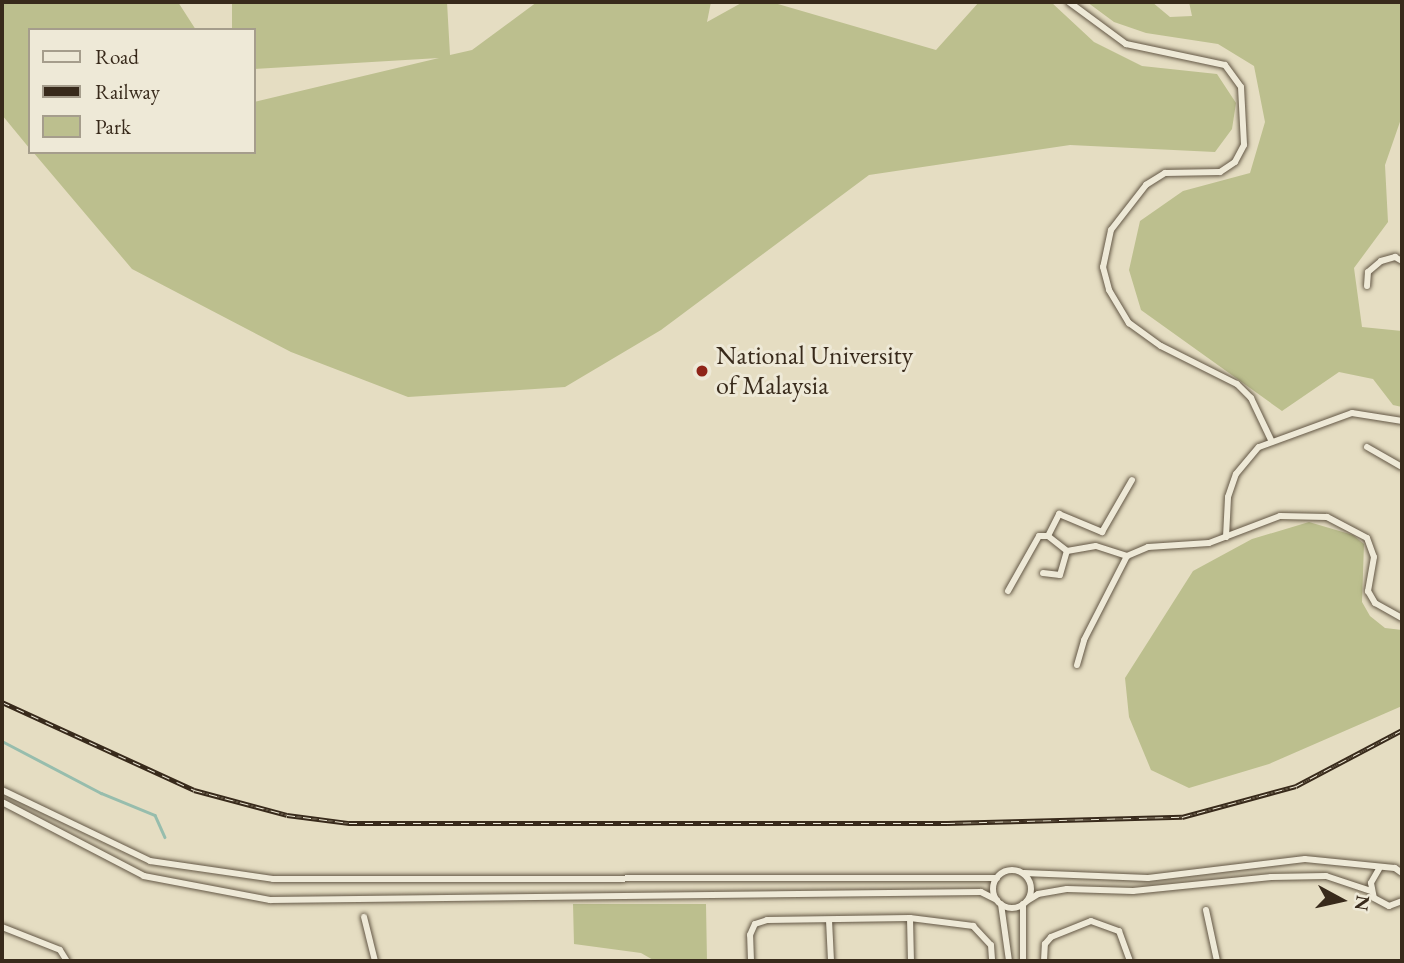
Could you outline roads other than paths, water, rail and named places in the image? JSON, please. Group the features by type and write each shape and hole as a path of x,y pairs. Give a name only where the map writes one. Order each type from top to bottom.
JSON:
{"street":[{"path":"1069,2 1126,44 1225,65 1241,88 1244,145 1235,162 1220,172 1166,173 1146,186 1111,230 1103,267 1109,290 1129,323 1161,346 1237,384 1251,398 1272,440"},
{"path":"1367,286 1368,272 1381,261 1395,257 1402,261"},
{"path":"1226,537 1228,497 1236,474 1253,452 1272,440 1352,413 1402,421"},
{"path":"1367,447 1402,467"},
{"path":"1048,536 1059,514 1102,532 1132,480"},
{"path":"1009,591 1035,538 1048,536 1067,551 1096,546 1127,556 1149,547 1201,544 1280,516 1312,515 1343,523 1373,547 1367,591 1387,613 1402,618"},
{"path":"1044,573 1060,576 1067,551"},
{"path":"1077,665 1084,640 1127,556"},
{"path":"2,790 150,861 273,879 997,878 1006,871 1148,878 1305,859 1380,869 1401,869"},
{"path":"2,802 144,876 270,900 981,891 1012,908 1038,894 1067,889 1133,891 1272,877 1326,876 1371,891 1383,905 1402,901"},
{"path":"1371,891 1380,869"},
{"path":"1023,961 1025,902 1031,886 1024,873"},
{"path":"997,878 1009,961"},
{"path":"1206,910 1217,961"},
{"path":"364,917 374,961"},
{"path":"910,918 911,961"},
{"path":"751,961 750,935 755,924 767,920 910,918 973,926 991,945 992,961"},
{"path":"829,920 831,961"},
{"path":"1044,961 1045,944 1068,929 1102,921 1119,931 1130,961"},
{"path":"2,927 60,950 67,961"}],"waterway":[{"path":"2,741 101,793 155,815 165,837"}],"railway":[{"path":"2,702 194,790 287,815 349,823 947,823 1182,817 1296,786 1402,730"}],"place":[{"name":"National University of Malaysia","path":"702,371"}]}
